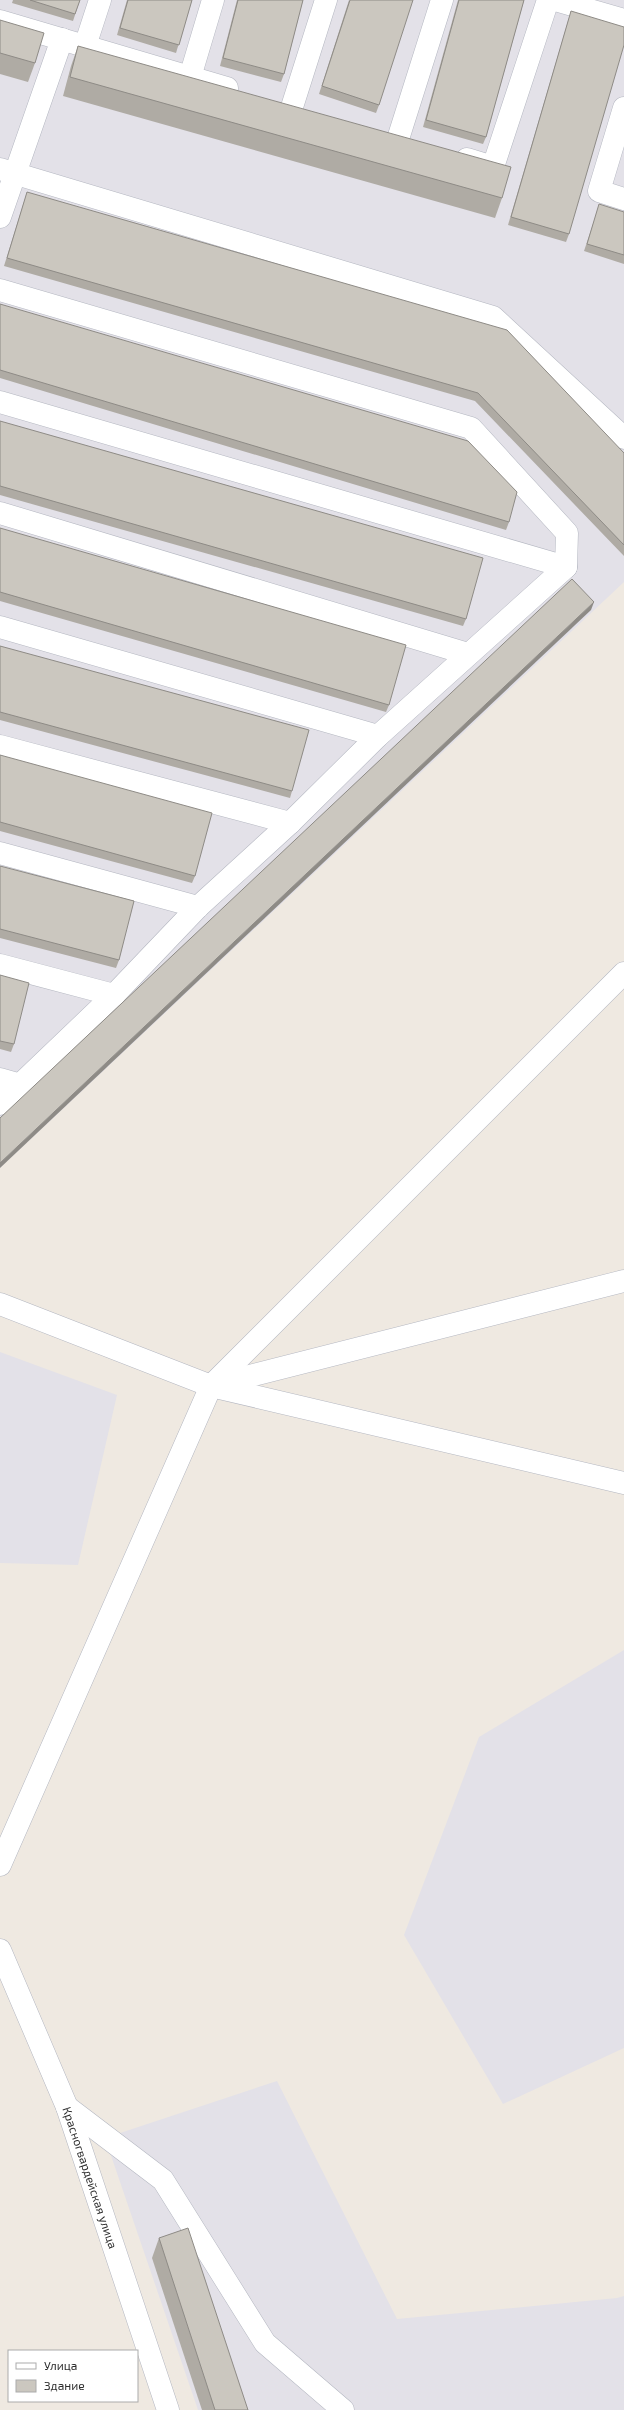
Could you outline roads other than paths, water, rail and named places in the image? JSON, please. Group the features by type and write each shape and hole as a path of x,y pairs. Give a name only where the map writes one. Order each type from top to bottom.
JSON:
{"street":[{"path":"85,46 100,0"},
{"path":"190,77 213,0"},
{"path":"292,108 326,0"},
{"path":"398,139 442,0"},
{"path":"449,154 493,167 548,0"},
{"path":"555,0 624,20"},
{"path":"0,21 248,94"},
{"path":"0,217 7,171 62,39"},
{"path":"270,101 315,114"},
{"path":"624,108 599,191 624,199"},
{"path":"375,132 420,145"},
{"path":"7,171 493,317 624,438"},
{"path":"0,290 471,428 567,533 566,567 378,736 290,823 198,908 114,995 0,1104"},
{"path":"0,402 566,567"},
{"path":"0,513 468,654"},
{"path":"0,627 378,736"},
{"path":"0,746 290,823"},
{"path":"0,853 198,908"},
{"path":"0,965 114,995"},
{"path":"0,1865 211,1386 624,973"},
{"path":"0,1079 21,1085"},
{"path":"211,1386 624,1281"},
{"path":"0,1304 211,1386 624,1483"},
{"name":"Красногвардейская улица","path":"0,1950 67,2107 168,2410"},
{"path":"67,2107 162,2180 265,2343 343,2410"}]}
